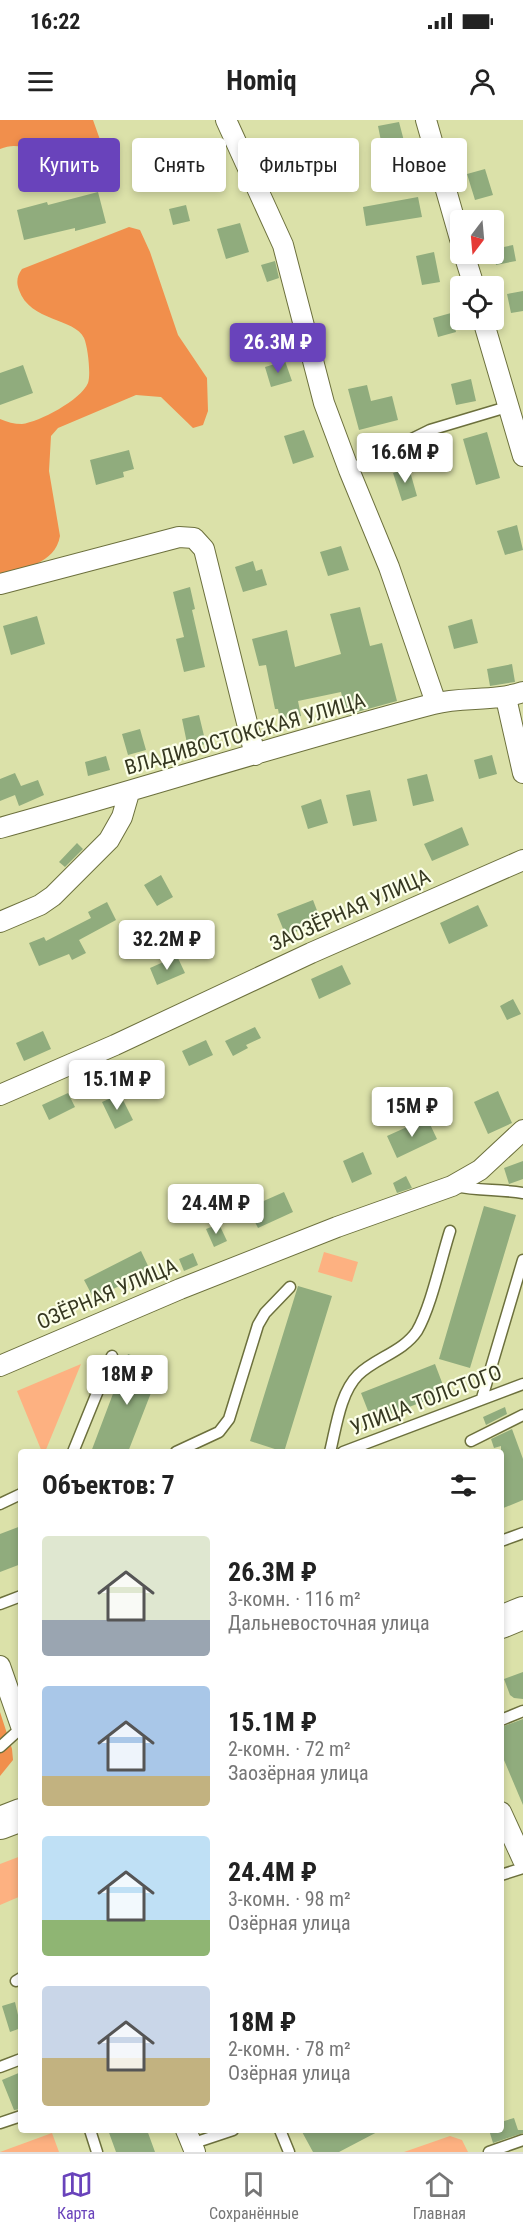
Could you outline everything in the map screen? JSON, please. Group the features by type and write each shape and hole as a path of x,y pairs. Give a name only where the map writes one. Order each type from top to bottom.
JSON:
{"main road":[{"path":"504,1621 523,1613"},
{"path":"0,1823 18,1816"}],"street":[{"path":"226,120 283,245 324,403 349,471 389,567 436,703"},
{"path":"426,120 452,210"},
{"path":"486,330 523,456"},
{"path":"0,584 179,537 194,538 204,549 255,754"},
{"path":"514,695 523,773"},
{"name":"ВЛАДИВОСТОКСКАЯ УЛИЦА","path":"0,828 129,793 255,754 436,703 514,695"},
{"path":"0,922 40,905 53,896 109,840 122,818 129,793"},
{"name":"ЗАОЗЁРНАЯ УЛИЦА","path":"0,1095 115,1045 311,953 523,860"},
{"name":"ОЗЁРНАЯ УЛИЦА","path":"0,1366 180,1289 337,1227 452,1186 480,1170 523,1130"},
{"path":"0,1666 18,1718"},
{"path":"504,1819 523,1860"}],"lane":[{"path":"349,471 430,430 507,407"},
{"path":"452,1186 478,1191 500,1189 523,1193"},
{"path":"331,1449 346,1394 358,1375 400,1348 416,1333 424,1315 450,1231"},
{"path":"482,1398 523,1260"},
{"path":"182,1449 219,1432 229,1419 258,1325 265,1313 290,1287"},
{"path":"74,1449 112,1356"},
{"name":"УЛИЦА ТОЛСТОГО","path":"351,1449 523,1384"},
{"path":"471,1442 523,1415"},
{"path":"0,1504 18,1495"},
{"path":"504,1540 523,1533"},
{"path":"0,1604 18,1597"},
{"path":"504,1719 523,1711"},
{"path":"0,1747 18,1730"},
{"path":"504,1874 523,1868"},
{"path":"0,2067 18,2059"},
{"path":"0,2123 18,2117"},
{"path":"91,2133 98,2152"},
{"path":"191,2142 222,2133"},
{"path":"280,2133 289,2152"},
{"path":"489,2152 523,2140"}],"shaded area":[{"path":"0,120 93,120 99,138 18,138 18,147 0,149"},
{"path":"129,227 140,230 150,252 178,335 207,378 208,411 203,425 193,428 161,397 136,395 58,428 51,436 49,471 60,536 57,545 45,559 28,567 0,575 0,419 22,424 49,415 69,403 84,390 89,374 84,338 72,327 33,308 19,290 18,277 22,269"},
{"path":"324,1252 358,1262 352,1282 318,1272"},
{"path":"81,1364 46,1449 41,1449 17,1391"},
{"path":"0,1712 12,1749 13,1760 0,1776"},
{"path":"18,1857 18,1897 0,1905 0,1864"},
{"path":"52,2133 59,2152 0,2152"},
{"path":"450,2136 462,2140 468,2152 404,2152"}],"building":[{"path":"399,122 403,138 380,138 378,126"},
{"path":"485,169 493,195 475,200 467,174"},
{"path":"98,192 106,223 24,240 17,210 47,202 48,205"},
{"path":"418,197 422,217 366,226 363,207"},
{"path":"186,205 190,221 173,225 169,209"},
{"path":"240,223 249,252 226,259 217,229"},
{"path":"513,245 516,261 504,263 504,247"},
{"path":"434,252 440,282 422,285 416,256"},
{"path":"275,261 279,278 267,282 261,265"},
{"path":"523,291 523,311 511,313 507,294"},
{"path":"450,313 450,330 456,332 438,337 433,318"},
{"path":"285,361 292,381 271,387 265,367"},
{"path":"23,365 33,393 0,405 0,373"},
{"path":"471,379 476,401 456,405 451,384"},
{"path":"367,385 371,401 392,396 398,420 359,430 348,389"},
{"path":"304,430 314,457 293,464 284,436"},
{"path":"487,432 500,478 476,485 463,439"},
{"path":"129,450 134,469 123,472 124,477 96,485 90,460"},
{"path":"409,468 417,496 402,501 393,473"},
{"path":"517,525 523,550 505,555 497,531"},
{"path":"341,546 349,570 328,576 320,552"},
{"path":"253,561 256,571 262,569 267,585 243,592 235,567"},
{"path":"190,587 195,609 192,610 205,667 184,672 176,639 184,637 173,592"},
{"path":"360,607 370,646 382,643 397,701 346,715 341,692 298,701 301,716 280,720 278,709 275,709 266,665 259,666 252,639 287,630 295,667 341,654 330,614"},
{"path":"37,616 45,644 11,655 3,626"},
{"path":"472,619 478,643 454,649 448,626"},
{"path":"512,664 515,682 490,686 487,669"},
{"path":"199,715 206,744 188,748 182,719"},
{"path":"140,729 146,750 128,755 122,734"},
{"path":"492,755 497,774 479,779 474,760"},
{"path":"106,756 110,770 88,776 85,762"},
{"path":"15,773 21,786 38,780 44,795 19,806 15,795 0,801 0,779"},
{"path":"427,774 434,801 413,806 407,779"},
{"path":"370,790 377,821 353,826 346,795"},
{"path":"321,799 328,823 308,829 301,806"},
{"path":"462,827 469,845 432,861 424,844"},
{"path":"77,843 83,849 65,867 59,862"},
{"path":"161,875 173,897 157,906 144,885"},
{"path":"313,900 321,921 286,936 277,914"},
{"path":"107,902 116,920 79,940 86,953 72,960 69,954 39,966 29,943 44,937 46,941 91,918 88,912"},
{"path":"478,905 488,926 449,944 440,923"},
{"path":"177,956 185,973 157,985 150,968"},
{"path":"342,965 351,984 319,999 311,979"},
{"path":"513,999 521,1014 507,1020 500,1006"},
{"path":"255,1027 261,1038 246,1045 248,1048 233,1056 225,1041"},
{"path":"43,1031 51,1049 24,1061 16,1043"},
{"path":"206,1040 213,1055 189,1066 182,1051"},
{"path":"498,1091 512,1123 488,1134 474,1102"},
{"path":"68,1093 75,1107 49,1120 42,1105"},
{"path":"120,1094 133,1120 115,1129 102,1102"},
{"path":"427,1118 437,1139 397,1158 387,1136"},
{"path":"363,1152 372,1174 352,1183 343,1161"},
{"path":"523,1161 523,1179 509,1184 504,1168"},
{"path":"406,1176 412,1188 397,1193 393,1183"},
{"path":"284,1192 293,1212 258,1228 248,1208"},
{"path":"484,1206 516,1215 470,1368 439,1359"},
{"path":"219,1224 227,1241 214,1247 206,1229"},
{"path":"141,1251 150,1270 94,1299 84,1280"},
{"path":"193,1253 198,1265 184,1271 179,1259"},
{"path":"298,1286 332,1296 285,1449 275,1449 250,1441"},
{"path":"128,1354 161,1367 129,1449 92,1449"},
{"path":"435,1364 446,1393 372,1421 361,1393"},
{"path":"505,1407 507,1414 486,1425 483,1417"},
{"path":"512,1429 523,1459 523,1500 504,1508 504,1449 501,1449 501,1446 494,1448 491,1439"},
{"path":"18,1527 18,1565 0,1572 0,1534"},
{"path":"523,1672 523,1699 514,1698 510,1695 504,1679"},
{"path":"523,1719 523,1805 504,1760 504,1726"},
{"path":"15,2002 18,2029 10,2032 2,2006"},
{"path":"18,2073 18,2109 14,2110 2,2080"},
{"path":"514,2118 518,2130 523,2130 523,2133 493,2143 490,2133 504,2133 504,2121"},
{"path":"109,2133 148,2133 155,2152 116,2152"},
{"path":"303,2133 375,2133 339,2152 313,2152"}]}
